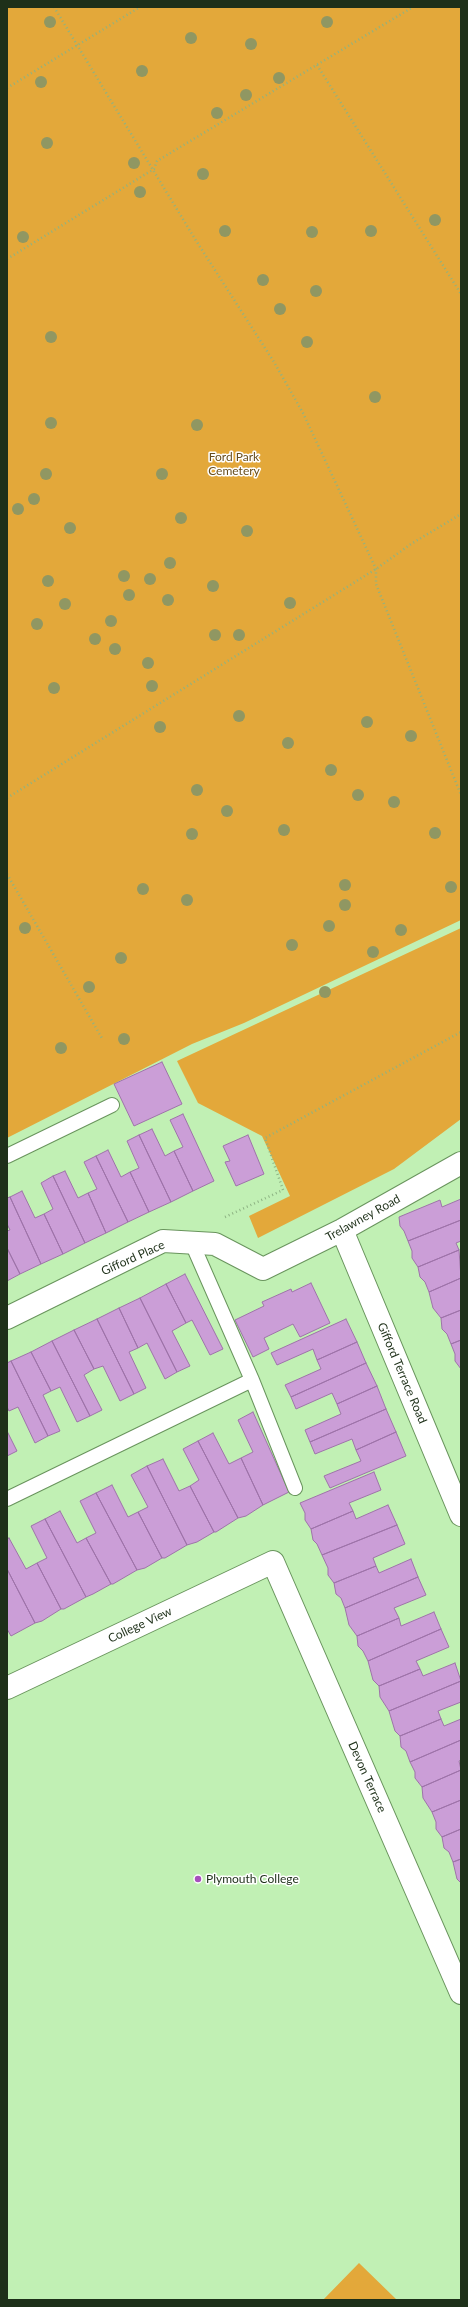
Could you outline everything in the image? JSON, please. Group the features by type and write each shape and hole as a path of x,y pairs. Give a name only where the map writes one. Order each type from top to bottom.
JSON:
{"street":[{"name":"Trelawney Road","path":"263,1269 342,1230 461,1163"},
{"name":"Gifford Terrace Road","path":"342,1230 461,1515"},
{"name":"Gifford Place","path":"7,1318 163,1241 191,1241 215,1244 263,1269"},
{"name":"College View","path":"7,1688 273,1562"},
{"name":"Devon Terrace","path":"273,1562 461,1993"}],"lane":[{"path":"7,1156 112,1105"},
{"path":"191,1241 252,1380 295,1488"},
{"path":"7,1499 252,1380"}],"path":[{"path":"54,7 154,169 195,239 274,362 303,413 376,569 376,584 461,794"},
{"path":"7,88 140,7"},
{"path":"7,259 154,169 157,160 413,7"},
{"path":"317,65 461,294"},
{"path":"7,798 376,569 411,544 461,514"},
{"path":"7,874 102,1040"},
{"path":"215,1244 225,1216 239,1212 283,1190 265,1138 461,1032"}],"green space":[{"name":"Ford Park Cemetery","path":"7,7 461,7 461,920 244,1023 192,1044 7,1138"},
{"path":"461,928 461,1119 394,1169 258,1238 249,1216 290,1196 262,1136 198,1103 177,1061"},
{"path":"359,2263 397,2300 323,2300"}],"building":[{"path":"162,1062 182,1104 134,1126 114,1084"},
{"path":"183,1114 214,1181 193,1191 174,1151 183,1147 170,1120"},
{"path":"152,1129 165,1156 174,1151 193,1191 171,1202 139,1135"},
{"path":"139,1135 171,1202 149,1212 130,1172 139,1168 127,1141"},
{"path":"248,1135 264,1174 236,1186 225,1162 230,1161 223,1146"},
{"path":"108,1150 121,1177 130,1172 149,1212 128,1222 96,1156"},
{"path":"96,1156 128,1222 106,1233 88,1193 97,1189 84,1162"},
{"path":"65,1171 78,1198 88,1193 106,1233 85,1243 53,1176"},
{"path":"53,1176 85,1243 63,1254 44,1214 53,1209 41,1183"},
{"path":"22,1191 35,1218 44,1214 63,1254 41,1264 10,1197"},
{"path":"10,1197 41,1264 20,1274 7,1248 7,1231 10,1230 7,1224 7,1198"},
{"path":"461,1199 461,1220 408,1241 400,1226 399,1217 440,1200 442,1207"},
{"path":"461,1220 461,1241 456,1243 459,1250 418,1267 412,1258 412,1251 408,1241"},
{"path":"7,1248 20,1274 7,1281"},
{"path":"459,1250 461,1278 429,1292 425,1282 420,1277 418,1267"},
{"path":"185,1274 223,1349 210,1355 192,1320 186,1323 166,1284"},
{"path":"461,1278 461,1310 441,1318 433,1308 429,1292"},
{"path":"311,1283 330,1323 300,1337 293,1324 264,1338 269,1349 253,1357 235,1320 264,1306 262,1302 291,1289 292,1292"},
{"path":"166,1284 186,1323 172,1331 190,1366 177,1372 140,1298"},
{"path":"140,1298 177,1372 165,1379 147,1343 138,1348 119,1308"},
{"path":"119,1308 138,1348 129,1352 146,1388 134,1394 97,1319"},
{"path":"461,1310 461,1340 451,1344 447,1334 442,1329 441,1318"},
{"path":"97,1319 134,1394 120,1401 103,1366 94,1369 74,1330"},
{"path":"346,1319 357,1342 317,1360 313,1349 277,1365 271,1353"},
{"path":"74,1330 94,1369 84,1375 102,1410 90,1416 52,1341"},
{"path":"461,1340 461,1369 455,1361 455,1354 451,1344"},
{"path":"52,1341 90,1416 77,1422 60,1387 51,1391 31,1352"},
{"path":"357,1342 366,1363 291,1397 285,1385 321,1369 317,1360"},
{"path":"31,1352 51,1391 43,1395 60,1431 48,1436 11,1361"},
{"path":"11,1361 48,1436 35,1443 18,1407 9,1411 7,1407 7,1363"},
{"path":"366,1363 377,1386 337,1404 332,1393 296,1409 291,1397"},
{"path":"377,1386 386,1409 310,1442 305,1430 341,1414 337,1404"},
{"path":"386,1409 396,1432 356,1450 352,1439 315,1454 310,1442"},
{"path":"253,1412 289,1492 263,1505 241,1458 253,1452 238,1420"},
{"path":"7,1431 17,1451 7,1456"},
{"path":"396,1432 406,1456 330,1488 324,1476 361,1461 356,1450"},
{"path":"213,1433 229,1464 241,1458 263,1505 246,1516 238,1518 198,1441"},
{"path":"198,1441 238,1518 216,1532 214,1532 190,1486 199,1480 183,1449"},
{"path":"163,1459 179,1491 190,1486 214,1532 197,1542 187,1545 147,1466"},
{"path":"147,1466 187,1545 165,1558 162,1558 138,1512 148,1507 131,1475"},
{"path":"374,1472 381,1490 349,1503 353,1511 311,1529 305,1520 305,1513 300,1503"},
{"path":"112,1485 128,1517 138,1512 162,1558 145,1568 137,1570 96,1493"},
{"path":"96,1493 137,1570 113,1584 111,1584 86,1538 96,1533 80,1501"},
{"path":"388,1505 397,1525 322,1555 317,1544 313,1540 311,1529 353,1511 356,1519"},
{"path":"60,1511 77,1543 86,1538 111,1584 86,1597 45,1519"},
{"path":"45,1519 86,1597 64,1609 61,1609 37,1563 47,1558 31,1526"},
{"path":"397,1525 405,1544 373,1558 376,1566 334,1583 328,1575 328,1568 322,1555"},
{"path":"9,1538 26,1569 37,1563 61,1609 42,1621 35,1623 7,1569 7,1539"},
{"path":"411,1559 418,1577 345,1608 341,1598 336,1594 334,1583 376,1566 379,1573"},
{"path":"7,1569 35,1623 11,1636 7,1629"},
{"path":"418,1577 426,1595 394,1608 399,1618 357,1636 349,1625 345,1608"},
{"path":"434,1612 441,1629 368,1661 363,1651 358,1646 357,1636 399,1618 401,1626"},
{"path":"441,1629 449,1647 416,1661 420,1669 379,1686 373,1680 368,1661"},
{"path":"455,1663 461,1681 389,1711 380,1697 379,1686 420,1669 423,1676"},
{"path":"461,1681 461,1702 438,1711 441,1719 400,1736 395,1731 389,1711"},
{"path":"441,1719 444,1726 461,1719 461,1740 410,1762 406,1751 401,1747 400,1736"},
{"path":"461,1740 461,1760 459,1761 461,1770 422,1787 415,1778 415,1772 410,1762"},
{"path":"461,1770 461,1800 432,1812 423,1798 422,1787"},
{"path":"461,1800 461,1829 442,1837 436,1829 436,1822 432,1812"},
{"path":"461,1829 461,1859 453,1862 449,1852 444,1848 442,1837"},
{"path":"461,1859 461,1883 457,1879 453,1862"}],"place":[{"name":"Plymouth College","path":"198,1879"}]}
